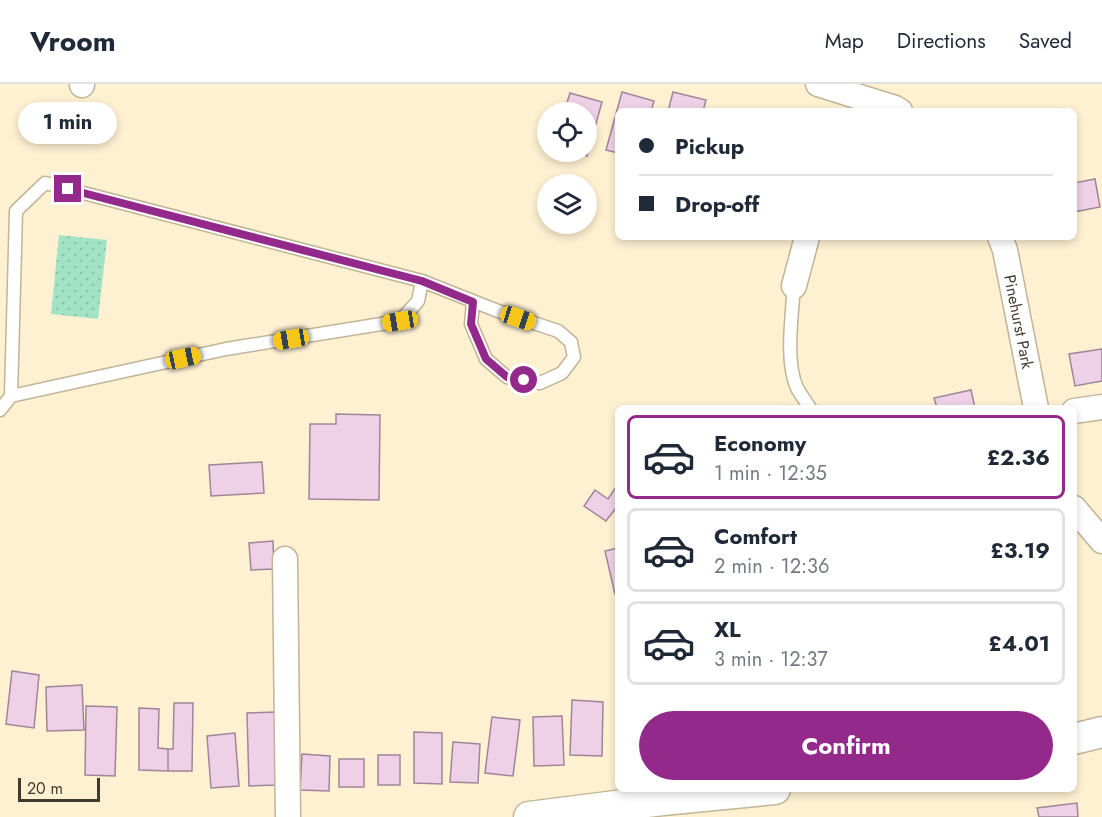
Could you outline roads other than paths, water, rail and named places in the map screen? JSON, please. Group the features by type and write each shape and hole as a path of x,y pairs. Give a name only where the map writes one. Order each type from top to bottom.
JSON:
{"street":[{"path":"818,84 845,102 895,108"},
{"path":"794,286 806,240"},
{"name":"Pinehurst Park","path":"1001,240 1035,405"},
{"path":"1077,411 1102,407"},
{"path":"1077,512 1102,541"},
{"path":"285,559 288,817"},
{"path":"1077,738 1102,732"},
{"path":"529,817 664,809 731,792"}],"lane":[{"path":"0,410 11,396 16,211 45,183 422,281 473,302 558,331 571,342 574,357 562,373 540,382 507,377 486,359 471,324 473,302"},
{"path":"11,396 226,349 400,321 418,301 422,281"},
{"path":"794,286 792,370 797,388 808,405"}]}
